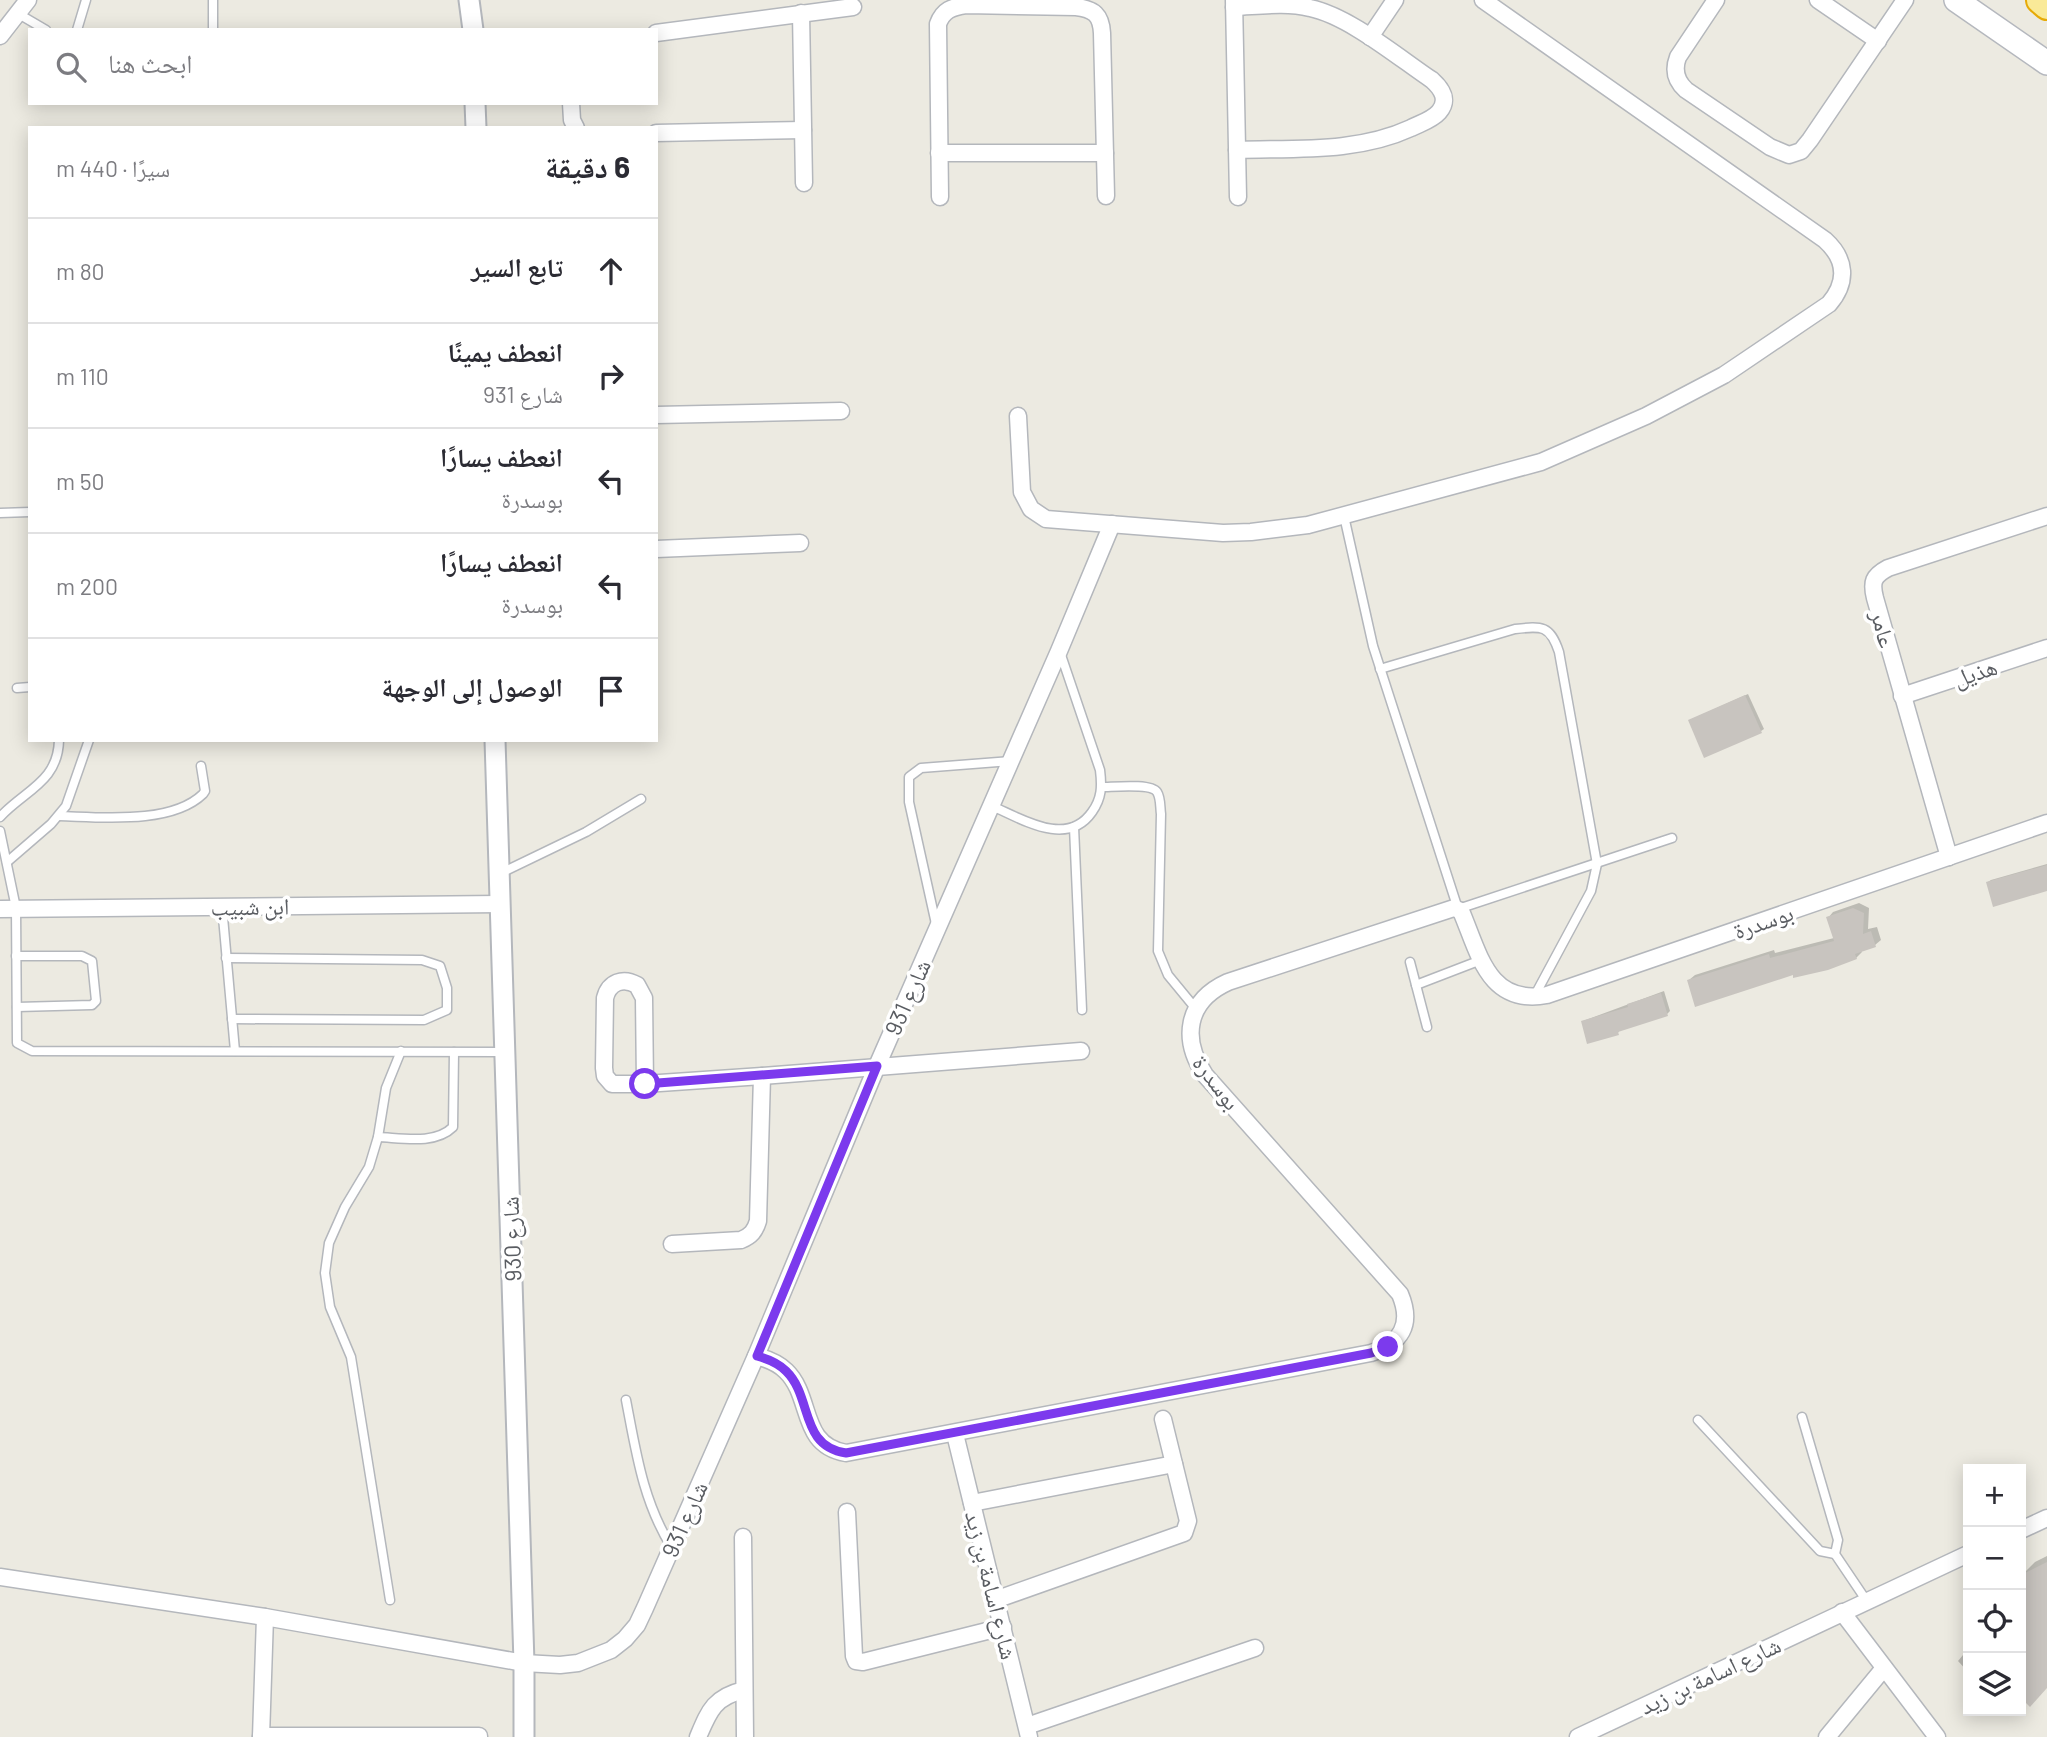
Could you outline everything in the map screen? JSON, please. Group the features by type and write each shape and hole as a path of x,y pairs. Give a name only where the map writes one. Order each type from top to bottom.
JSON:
{"highway":[{"path":"2039,0 2047,6"}],"main road":[{"path":"1956,0 2047,63"}],"street":[{"path":"0,36 28,0"},
{"path":"469,0 473,28"},
{"path":"473,28 476,0"},
{"path":"1370,37 1395,0"},
{"path":"1018,416 1022,492 1031,509 1046,519 1194,532 1251,532 1308,525 1515,471 1566,452 1646,416 1724,375 1829,304 1837,295 1843,271 1834,248 1825,240 1483,0"},
{"path":"1716,0 1678,57 1675,64 1677,79 1686,90 1782,154 1795,153 1806,146 1905,0"},
{"path":"1818,0 1878,41"},
{"path":"940,197 937,33 940,18 949,8 957,6 1027,3 1083,7 1096,12 1100,18 1106,196"},
{"path":"1237,150 1355,145 1393,136 1435,116 1442,108 1442,88 1370,37 1313,8 1234,3 1237,150 1238,197"},
{"path":"658,33 853,7"},
{"path":"801,13 804,183"},
{"path":"475,105 476,126"},
{"path":"571,105 575,126"},
{"path":"658,133 803,130"},
{"path":"939,153 1105,153"},
{"path":"658,415 841,411"},
{"name":"عامر","path":"1949,857 1872,588 1877,574 1888,568 2047,516"},
{"name":"شارع 931","path":"0,1577 265,1616 524,1662 578,1663 611,1650 625,1639 636,1625 672,1548 757,1356 877,1066 1112,524"},
{"path":"658,550 800,543"},
{"name":"هذيل","path":"1902,696 2047,648"},
{"name":"شارع 930","path":"495,742 524,1662 524,1737"},
{"name":"بوسدرة","path":"1534,997 2047,823"},
{"name":"ابن شبيب","path":"8,908 500,904"},
{"path":"1196,1009 1210,992 1228,982 1450,909 1461,911 1490,977 1506,989 1524,997 1534,997"},
{"path":"645,1084 642,991 631,982 617,982 607,991 605,998 605,1076 612,1084 645,1084 762,1076 1081,1051"},
{"name":"بوسدرة","path":"757,1356 780,1365 788,1373 795,1381 817,1437 837,1452 846,1453 1371,1353 1388,1347 1397,1340 1406,1315 1400,1294 1205,1075 1196,1061 1191,1040 1196,1009"},
{"path":"673,1244 741,1240 756,1227 762,1076"},
{"path":"995,1600 1184,1533 1188,1521 1163,1419"},
{"name":"شارع اسامة بن زيد","path":"955,1433 1028,1731"},
{"path":"972,1503 1174,1464"},
{"path":"847,1512 853,1656 856,1661 863,1662 1003,1627"},
{"path":"2026,1528 2047,1518"},
{"path":"743,1537 745,1737"},
{"name":"شارع اسامة بن زيد","path":"1578,1737 1963,1556"},
{"path":"1842,1612 1937,1737"},
{"path":"265,1616 261,1737 479,1736"},
{"path":"1028,1731 1255,1648"},
{"path":"1827,1737 1884,1668"},
{"path":"698,1737 710,1710 718,1700 729,1693 744,1689"}],"lane":[{"path":"78,28 86,0"},
{"path":"213,0 213,28"},
{"path":"17,13 43,28"},
{"path":"0,513 28,512"},
{"path":"1344,516 1367,624 1380,669 1458,909 1672,838"},
{"path":"1380,669 1515,629 1544,628 1554,638 1559,652 1597,864 1591,891 1534,997"},
{"path":"992,806 1040,827 1057,830 1074,827 1088,817 1098,803 1102,787 1100,769 1059,651"},
{"path":"16,688 28,687"},
{"path":"0,817 46,778 55,766 59,742"},
{"path":"7,862 59,816 71,796 88,742"},
{"path":"937,929 909,802 909,778 922,768 1011,761"},
{"path":"59,816 132,817 175,809 205,791 201,765"},
{"path":"1102,787 1145,787 1153,788 1158,793 1161,814 1158,951 1168,975 1196,1009"},
{"path":"499,874 586,832 641,799"},
{"path":"1074,827 1082,1010"},
{"path":"0,831 7,862 8,908 16,956 17,1043 32,1051 505,1052"},
{"path":"222,906 234,1051"},
{"path":"16,956 82,956 92,961 96,1000 92,1005 16,1007"},
{"path":"226,958 422,960 440,966 447,988 447,1010 424,1020 232,1018"},
{"path":"1416,985 1481,960"},
{"path":"1410,962 1427,1027"},
{"path":"390,1600 351,1357 330,1307 325,1273 330,1243 345,1207 369,1167 378,1137 386,1088 401,1051"},
{"path":"378,1137 429,1139 446,1134 453,1127 454,1052"},
{"path":"626,1400 647,1498 657,1525 672,1548"},
{"path":"1802,1417 1838,1540 1835,1554"},
{"path":"1698,1420 1820,1550 1835,1554 1866,1600"}],"building":[{"path":"1745,695 1762,733 1704,758 1688,720"},
{"path":"2047,865 2047,891 1993,907 1986,882"},
{"path":"1853,908 1864,913 1863,934 1871,931 1876,947 1855,954 1857,959 1828,970 1793,978 1793,975 1695,1007 1687,980 1769,954 1770,958 1834,941 1826,917"},
{"path":"1661,993 1668,1016 1587,1044 1581,1021 1628,1007 1627,1004"},
{"path":"2047,1562 2047,1688 2030,1707 2026,1703 2026,1572"}],"route":[{"path":"645,1084 877,1066 757,1356 780,1365 795,1381 812,1430 823,1443 837,1452 846,1453 955,1433 1371,1353 1388,1347"}]}
